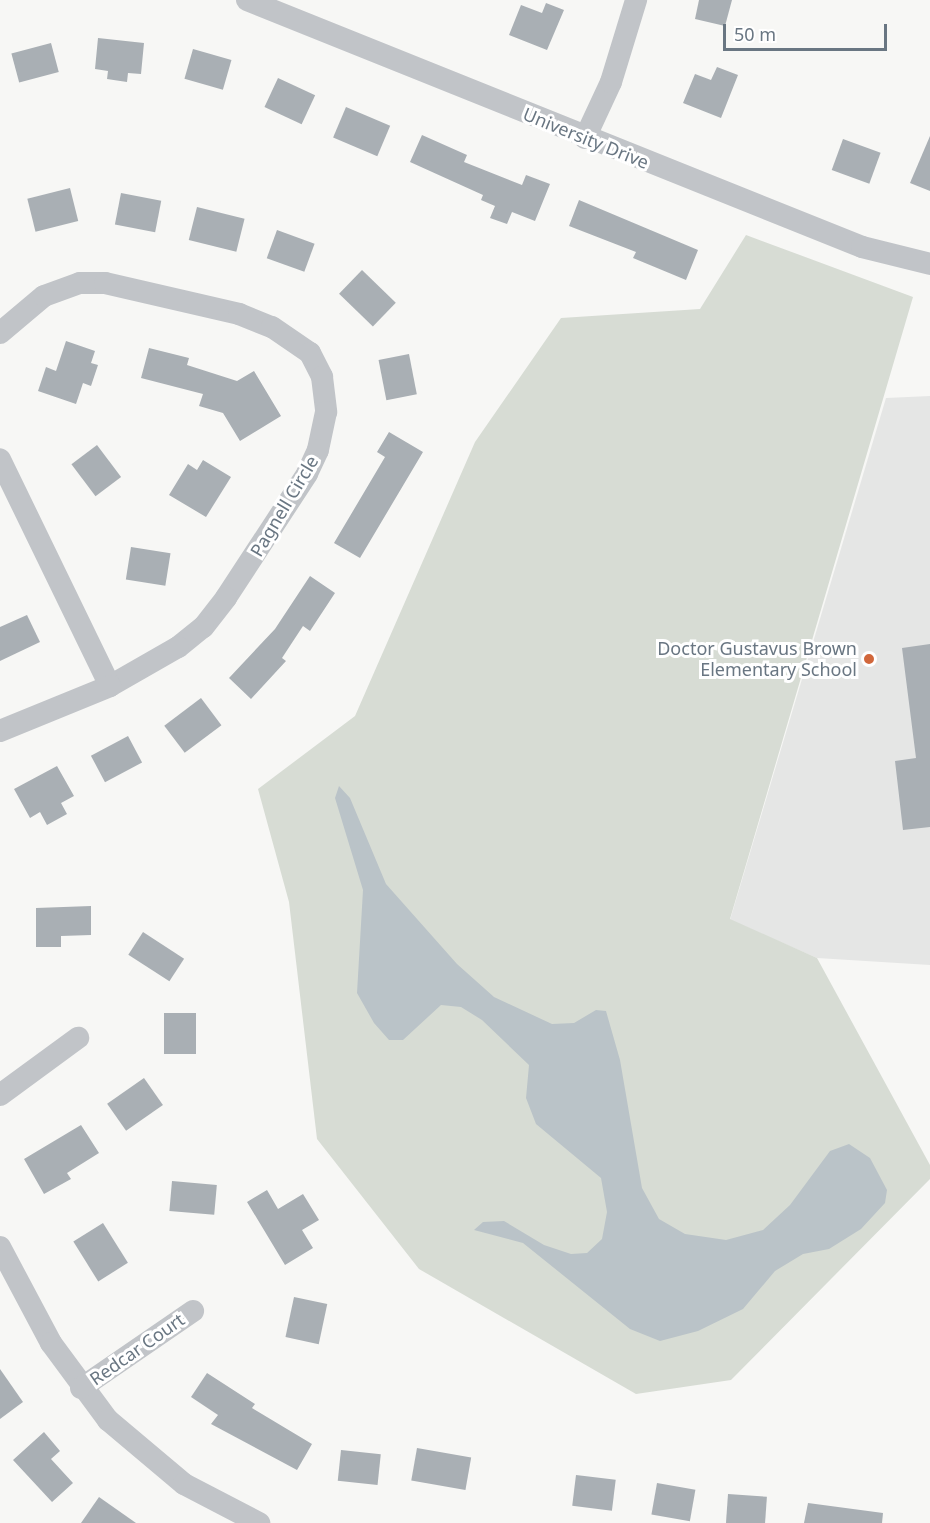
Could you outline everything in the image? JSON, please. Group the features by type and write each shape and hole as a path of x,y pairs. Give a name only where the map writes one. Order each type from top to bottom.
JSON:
{"street":[{"name":"University Drive","path":"247,0 275,5 585,138 862,247 930,264"},
{"path":"585,138 611,82 636,0"},
{"name":"Pagnell Circle","path":"0,333 26,308 62,286 105,283 239,314 272,327 310,353 322,377 326,412 318,450 233,588 203,627 178,647 110,686 0,731"},
{"path":"0,459 110,686"},
{"path":"0,1095 78,1038"},
{"path":"0,1247 81,1388 138,1448 184,1484 259,1523"},
{"name":"Redcar Court","path":"81,1388 193,1311"}],"shaded area":[{"path":"746,235 913,297 730,919 817,958 930,1165 930,1179 731,1380 636,1394 419,1269 317,1139 289,902 258,789 355,716 475,442 561,318 700,309"},
{"name":"Doctor Gustavus Brown Elementary School","path":"930,396 930,965 817,958 730,920 886,398"},
{"path":"339,786 350,798 386,884 457,964 494,997 552,1024 574,1023 596,1010 606,1011 620,1060 642,1188 659,1219 685,1234 726,1240 763,1230 790,1205 830,1151 849,1144 870,1158 887,1190 885,1203 861,1229 829,1249 803,1254 775,1271 743,1309 698,1331 660,1341 630,1329 523,1243 474,1230 483,1222 504,1221 544,1245 571,1254 587,1253 602,1239 607,1212 601,1178 536,1124 526,1098 529,1065 482,1020 461,1007 441,1005 403,1040 389,1040 374,1023 357,993 363,890 335,798"}],"building":[{"path":"699,0 732,0 725,26 695,19"},
{"path":"546,3 564,10 547,50 509,35 521,5 542,13"},
{"path":"98,38 144,43 141,74 128,73 127,82 107,79 108,71 95,69"},
{"path":"51,43 59,72 19,83 11,54"},
{"path":"193,49 231,60 223,90 184,79"},
{"path":"717,67 738,75 721,118 683,103 695,74 711,80"},
{"path":"278,78 315,95 302,124 264,107"},
{"path":"346,107 390,126 377,156 333,137"},
{"path":"422,135 467,155 464,162 522,185 526,175 550,184 535,221 512,212 507,224 490,218 495,206 481,200 483,195 410,162"},
{"path":"930,136 930,191 910,183"},
{"path":"843,139 881,153 869,184 832,170"},
{"path":"70,188 78,221 36,232 27,199"},
{"path":"121,193 161,201 155,232 115,224"},
{"path":"579,200 698,250 686,280 633,258 636,252 569,226"},
{"path":"197,207 245,219 236,252 189,240"},
{"path":"277,230 315,244 304,272 267,258"},
{"path":"362,270 396,303 373,326 339,294"},
{"path":"66,341 95,351 91,363 98,365 91,386 83,383 76,404 38,391 46,367 56,371"},
{"path":"149,348 189,358 187,365 237,381 254,371 281,416 240,441 223,413 199,406 203,394 141,378"},
{"path":"409,354 417,394 386,400 379,360"},
{"path":"389,432 423,452 360,558 334,543 385,457 377,452"},
{"path":"97,445 121,477 96,496 71,464"},
{"path":"203,460 231,477 206,517 169,495 188,464 197,470"},
{"path":"131,547 171,553 165,586 126,580"},
{"path":"310,576 335,593 310,631 303,626 282,658 286,661 251,699 229,678 275,629"},
{"path":"27,615 40,642 0,661 0,627"},
{"path":"930,644 930,827 903,830 895,761 916,758 902,648"},
{"path":"201,698 221,725 185,753 164,726"},
{"path":"128,736 142,762 105,782 91,756"},
{"path":"57,766 74,796 61,803 67,814 47,825 40,812 30,818 14,789"},
{"path":"91,906 91,935 61,936 61,947 36,947 36,908"},
{"path":"143,932 184,959 169,981 128,955"},
{"path":"164,1013 196,1013 196,1054 164,1054"},
{"path":"144,1078 163,1105 126,1131 107,1104"},
{"path":"81,1125 99,1153 67,1173 71,1179 44,1194 24,1159"},
{"path":"172,1181 217,1185 214,1215 169,1211"},
{"path":"267,1190 278,1209 303,1194 319,1220 302,1230 313,1248 285,1265 247,1202"},
{"path":"103,1223 128,1263 98,1281 73,1242"},
{"path":"294,1297 327,1304 319,1344 285,1337"},
{"path":"0,1369 23,1402 0,1419"},
{"path":"207,1373 255,1404 252,1408 312,1444 297,1470 211,1424 218,1415 191,1397"},
{"path":"44,1432 60,1451 51,1459 73,1483 52,1502 13,1460"},
{"path":"417,1448 471,1458 465,1490 411,1480"},
{"path":"341,1450 381,1454 378,1485 338,1481"},
{"path":"576,1475 616,1480 612,1511 572,1506"},
{"path":"657,1483 695,1490 690,1521 651,1515"},
{"path":"728,1494 767,1497 765,1523 726,1523"},
{"path":"99,1497 136,1523 81,1523"},
{"path":"808,1503 883,1513 882,1523 804,1523"}],"place":[{"name":"Doctor Gustavus Brown Elementary School","path":"869,659"}]}
